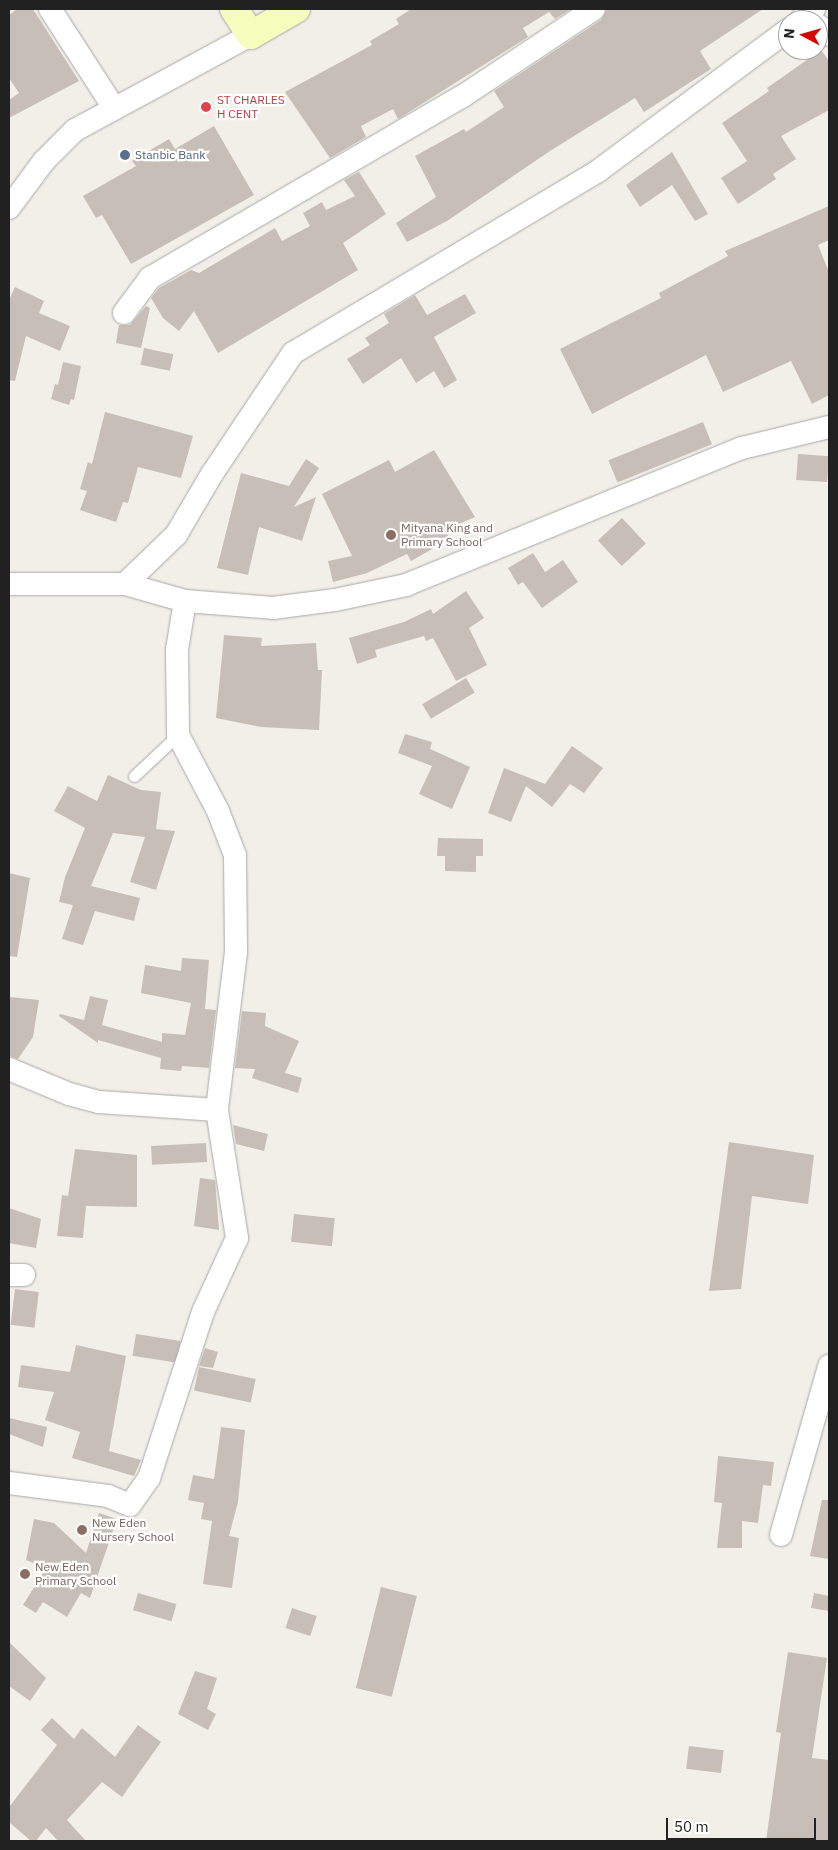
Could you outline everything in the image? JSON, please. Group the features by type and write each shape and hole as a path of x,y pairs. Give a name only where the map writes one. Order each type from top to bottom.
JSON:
{"main road":[{"path":"234,9 251,35 296,9"}],"street":[{"path":"50,9 114,108"},
{"path":"124,313 150,278 463,96 594,9"},
{"path":"9,208 44,161 75,130 251,35"},
{"path":"125,584 176,535 293,353 598,171 778,37"},
{"path":"9,584 125,584 185,602 274,608 335,600 406,585 742,448 829,427"},
{"path":"9,1483 108,1496 130,1505 149,1478 203,1312 237,1238 217,1110 236,952 235,855 218,811 178,735 177,650 185,602"},
{"path":"9,1069 69,1094 99,1102 217,1110"},
{"path":"780,1536 829,1366"}],"lane":[{"path":"134,776 178,735"}],"building":[{"path":"17,9 33,9 79,81 9,118 9,100 19,93 9,78 9,15"},
{"path":"411,9 571,9 555,19 549,12 523,28 528,37 398,119 393,109 361,126 366,137 330,158 285,92 372,45 370,41 399,24 396,19"},
{"path":"607,9 763,9 700,51 711,69 644,112 635,98 550,151 447,221 407,242 396,223 436,197 415,156 464,129 466,132 504,107 494,91 601,20"},
{"path":"807,60 829,61 829,110 781,136 796,159 773,174 776,179 738,204 721,178 747,161 722,123 769,91 767,88"},
{"path":"214,126 254,195 131,264 102,215 96,218 83,196 136,166 132,161 169,139 175,149"},
{"path":"672,152 708,214 695,221 672,185 640,207 626,185"},
{"path":"359,172 386,214 343,243 358,270 218,353 194,311 179,331 163,318 151,298 159,288 191,270 199,273 275,228 282,241 310,226 303,213 322,202 326,210 355,196 344,180"},
{"path":"829,206 829,240 818,245 829,272 829,395 812,404 791,361 723,392 706,355 592,414 560,349 661,298 659,293 728,256 725,251"},
{"path":"15,287 44,301 39,313 70,326 60,351 26,336 15,381 9,380 9,300"},
{"path":"465,294 476,313 434,337 457,380 444,388 434,371 416,383 401,358 363,384 347,359 370,345 365,338 389,323 384,314 415,295 427,315"},
{"path":"146,306 150,308 141,348 116,343 119,325 130,325"},
{"path":"144,348 173,354 170,371 140,365"},
{"path":"63,362 81,366 74,400 71,399 69,405 51,399 55,384 58,385"},
{"path":"105,412 193,436 181,478 138,467 128,503 123,502 116,522 80,510 87,491 80,489 88,462 92,464"},
{"path":"703,422 712,444 617,482 608,460"},
{"path":"434,450 475,517 445,530 450,539 411,561 407,554 367,573 333,582 328,561 352,556 322,494 389,460 395,472"},
{"path":"798,454 829,456 827,482 796,480"},
{"path":"306,459 319,468 294,507 316,497 302,541 259,527 248,575 217,568 241,473 289,486"},
{"path":"622,518 646,544 622,566 598,541"},
{"path":"533,553 545,572 563,560 578,582 542,608 523,582 518,585 508,568"},
{"path":"466,591 484,618 469,628 487,665 456,681 433,638 426,641 424,636 375,650 377,657 357,664 349,638 404,622 431,609 433,614"},
{"path":"224,635 262,638 261,646 316,643 318,670 322,670 319,730 261,727 216,718"},
{"path":"466,678 475,693 431,719 422,704"},
{"path":"405,734 432,742 430,749 470,767 452,809 419,794 432,766 398,753"},
{"path":"572,746 603,768 584,793 570,784 552,807 526,786 511,822 488,813 504,768 545,784"},
{"path":"108,775 141,790 161,792 156,829 175,831 156,890 130,882 145,837 113,833 91,886 140,898 134,921 95,911 83,945 62,939 73,905 59,902 65,877 85,828 54,811 68,786 97,801"},
{"path":"438,838 483,839 483,856 476,856 476,872 445,871 445,856 437,856"},
{"path":"9,873 30,878 17,957 9,956"},
{"path":"182,958 209,960 205,1009 216,1010 209,1068 182,1066 181,1071 160,1069 161,1058 98,1040 98,1043 59,1016 60,1014 84,1020 90,996 108,1000 102,1025 162,1042 162,1033 185,1035 191,1003 141,993 145,965 181,971"},
{"path":"9,997 39,1000 33,1037 18,1059 9,1056"},
{"path":"242,1011 266,1013 265,1026 299,1041 285,1073 302,1078 298,1093 252,1078 255,1069 235,1068"},
{"path":"233,1125 268,1134 264,1151 236,1144"},
{"path":"729,1142 814,1155 808,1204 752,1196 741,1289 709,1291"},
{"path":"206,1143 207,1162 152,1165 151,1146"},
{"path":"75,1149 137,1155 137,1207 86,1206 83,1238 57,1236 62,1195 68,1196"},
{"path":"200,1178 215,1180 219,1230 194,1226"},
{"path":"9,1208 41,1219 36,1248 9,1243"},
{"path":"294,1214 335,1218 332,1246 291,1242"},
{"path":"15,1289 39,1292 34,1328 11,1325"},
{"path":"136,1334 180,1341 177,1363 133,1356"},
{"path":"76,1345 126,1356 109,1451 141,1460 134,1476 72,1458 80,1432 45,1420 54,1392 18,1387 21,1365 70,1372"},
{"path":"205,1348 218,1352 213,1368 199,1366"},
{"path":"199,1367 256,1379 251,1403 194,1390"},
{"path":"9,1418 47,1427 43,1447 9,1434"},
{"path":"221,1427 245,1430 238,1502 229,1536 239,1538 232,1588 203,1584 212,1521 201,1519 204,1503 188,1500 193,1475 214,1479"},
{"path":"718,1456 774,1462 771,1486 763,1485 758,1523 742,1521 742,1548 717,1548 722,1503 714,1502"},
{"path":"822,1500 829,1500 829,1559 810,1556"},
{"path":"99,1513 117,1519 90,1598 81,1593 67,1617 43,1602 36,1613 23,1605 46,1568 26,1560 34,1519 54,1523 86,1553"},
{"path":"381,1587 417,1596 392,1697 356,1688"},
{"path":"138,1593 176,1604 171,1621 133,1610"},
{"path":"814,1593 829,1596 829,1611 811,1608"},
{"path":"292,1608 317,1616 310,1636 286,1628"},
{"path":"9,1642 46,1678 30,1701 9,1686"},
{"path":"788,1652 827,1658 812,1758 829,1760 829,1841 766,1841 781,1733 776,1732"},
{"path":"195,1671 217,1678 207,1709 216,1714 208,1730 178,1714"},
{"path":"52,1718 74,1739 82,1728 115,1757 138,1725 161,1742 122,1797 102,1782 67,1820 86,1841 58,1841 46,1828 36,1841 31,1841 9,1822 9,1807 57,1745 41,1730"},
{"path":"689,1746 724,1750 721,1773 686,1769"}],"place":[{"name":"ST CHARLES H CENT","path":"206,107"},
{"name":"Stanbic Bank","path":"125,155"},
{"name":"Mityana King and Primary School","path":"391,535"},
{"name":"New Eden Nursery School","path":"82,1530"},
{"name":"New Eden Primary School","path":"25,1574"}]}
